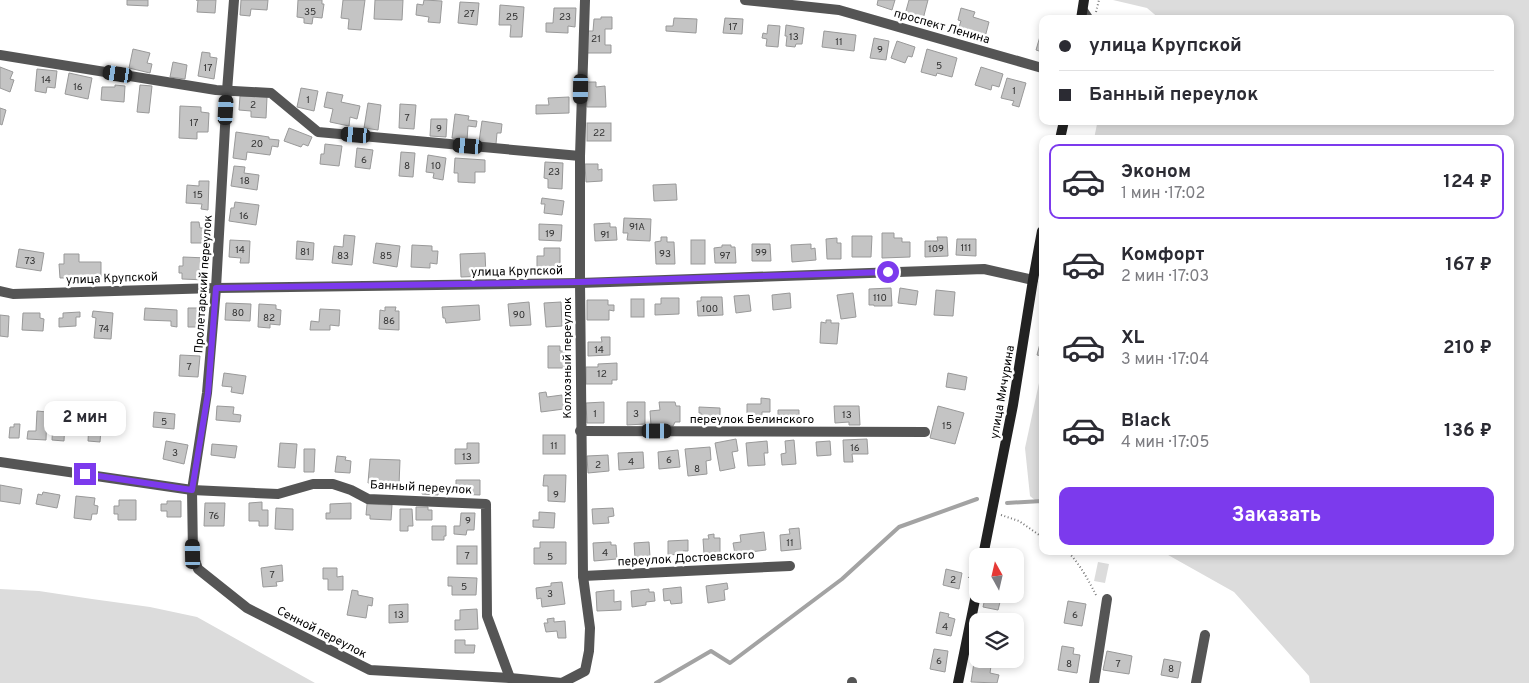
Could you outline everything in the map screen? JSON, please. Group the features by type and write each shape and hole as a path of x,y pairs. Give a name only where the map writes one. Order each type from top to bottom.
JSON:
{"street":[{"name":"Пролетарский переулок","path":"198,569 193,554 192,490 208,393 234,0"},
{"name":"Колхозный переулок","path":"562,683 584,672 589,651 590,628 584,596 580,431 580,156 585,0"},
{"name":"проспект Ленина","path":"745,0 840,5 1039,67"},
{"path":"0,55 216,90 271,93 318,132 580,156"},
{"name":"улица Мичурина","path":"985,548 1013,404 1039,247"},
{"name":"улица Крупской","path":"0,291 14,294 216,288 580,282 984,269 1033,280"},
{"name":"переулок Белинского","path":"580,431 925,432"},
{"name":"Банный переулок","path":"0,462 192,490 278,494 313,484 333,484 351,490 368,499 486,504 487,616 510,678"},
{"name":"переулок Достоевского","path":"583,576 790,566"},
{"name":"Сенной переулок","path":"198,569 247,608 370,670 562,683"},
{"path":"1094,683 1108,599"},
{"path":"958,683 974,603"},
{"path":"1196,683 1205,635"}],"path":[{"path":"1093,15 1099,0"},
{"path":"992,512 1019,521 1039,535"},
{"path":"1072,555 1097,598"}],"shaded area":[{"path":"1113,0 1529,0 1529,683 1310,683 1309,676 1234,592 1168,555 1514,555 1514,135 1095,135 1097,125 1514,125 1514,15 1155,15 1147,8"},
{"path":"1039,383 1039,504 1030,496 1025,448"},
{"path":"1098,562 1109,564 1105,583 1094,581"},
{"path":"0,589 39,591 150,607 197,617 315,683 0,683"}],"building":[{"path":"127,0 148,0 148,6 127,5"},
{"path":"198,0 216,0 215,13 197,12"},
{"path":"241,0 268,0 267,10 251,9 250,16 240,15"},
{"path":"298,0 322,0 322,4 324,4 322,18 313,17 312,24 304,23 304,18 297,17"},
{"path":"343,0 365,0 361,30 348,29 349,19 341,18"},
{"path":"375,0 403,0 402,20 374,19"},
{"path":"424,0 442,1 440,23 428,22 429,17 416,15 417,4 423,5"},
{"path":"878,0 895,0 892,10 877,5"},
{"path":"909,0 928,0 922,23 904,18"},
{"path":"460,2 479,3 477,25 458,23"},
{"path":"500,5 524,7 522,37 510,37 511,25 499,25"},
{"path":"554,8 576,8 575,27 568,26 568,33 546,32 546,23 553,23"},
{"path":"961,8 975,12 973,17 989,22 984,41 957,33 961,21 958,20"},
{"path":"601,17 612,17 612,29 605,29 605,45 611,45 611,53 586,53 587,31 593,31 594,19 601,19"},
{"path":"674,18 697,19 696,33 666,31 666,26 673,26"},
{"path":"725,18 743,19 742,34 723,33"},
{"path":"768,25 780,26 778,47 766,46 767,39 762,38 763,33 767,34"},
{"path":"786,25 804,28 802,44 796,44 795,47 786,46"},
{"path":"824,31 856,35 854,51 822,47"},
{"path":"874,38 889,41 886,60 870,58"},
{"path":"1039,40 1039,51 1036,50"},
{"path":"897,41 915,47 912,57 908,56 905,63 891,58"},
{"path":"133,49 150,53 147,63 152,64 150,73 129,68"},
{"path":"927,49 957,58 952,77 937,73 936,76 921,72"},
{"path":"202,52 210,53 210,57 217,58 214,79 198,76"},
{"path":"173,62 187,65 185,79 170,77"},
{"path":"0,67 13,72 10,79 14,80 10,92 0,88"},
{"path":"981,67 1003,74 999,87 992,85 991,90 975,85"},
{"path":"37,69 57,71 55,88 47,87 46,93 35,91"},
{"path":"69,73 92,78 88,99 65,94"},
{"path":"1007,78 1026,83 1019,107 1012,105 1014,101 1001,98"},
{"path":"586,82 596,82 596,87 605,86 606,107 587,107"},
{"path":"115,85 125,86 124,102 101,100 102,87 115,87"},
{"path":"140,85 152,86 149,113 137,112"},
{"path":"301,88 318,91 314,111 297,107"},
{"path":"327,92 343,95 341,102 360,106 357,119 350,117 349,126 330,122 333,109 324,107"},
{"path":"240,96 267,97 266,118 251,117 251,111 239,110"},
{"path":"569,97 569,113 536,114 536,105 549,105 548,98"},
{"path":"368,103 381,105 378,130 364,128"},
{"path":"400,104 416,105 414,129 399,128"},
{"path":"180,106 201,107 201,112 209,113 208,132 197,132 197,139 179,138"},
{"path":"0,108 6,110 2,125 0,124"},
{"path":"455,114 469,116 468,120 477,121 476,127 468,126 467,140 452,138"},
{"path":"431,119 447,119 446,137 430,136"},
{"path":"482,121 502,124 501,133 497,133 496,144 479,142"},
{"path":"587,123 611,123 611,141 587,141"},
{"path":"289,128 312,137 308,146 303,144 301,147 284,141"},
{"path":"236,132 279,140 278,147 272,146 270,155 247,152 246,160 233,158"},
{"path":"325,144 342,146 339,166 320,164"},
{"path":"357,148 373,150 370,169 355,167"},
{"path":"401,152 415,153 413,177 399,176"},
{"path":"428,155 446,158 443,180 433,178 434,173 426,172"},
{"path":"455,158 485,160 485,172 475,172 475,183 458,182 458,173 454,173"},
{"path":"545,162 563,163 562,189 548,188 548,179 544,178"},
{"path":"585,164 598,164 598,170 602,169 602,181 586,182"},
{"path":"234,166 245,167 244,173 259,175 257,190 231,186"},
{"path":"199,181 209,181 208,210 201,209 202,204 186,203 187,185 199,186"},
{"path":"676,184 677,200 654,201 653,185"},
{"path":"542,198 564,201 562,215 544,213 545,204 541,204"},
{"path":"235,202 259,205 256,225 229,221 231,208 234,208"},
{"path":"624,218 651,219 650,241 627,240 628,233 623,233"},
{"path":"191,222 199,222 200,228 206,228 205,243 191,243"},
{"path":"610,223 610,227 616,227 617,240 595,241 594,224"},
{"path":"539,224 562,225 561,241 539,240"},
{"path":"882,233 894,233 894,238 902,238 902,242 910,242 910,257 882,258"},
{"path":"344,235 355,236 352,265 332,263 334,246 343,247"},
{"path":"852,236 872,236 871,257 852,257"},
{"path":"661,237 667,237 667,242 674,242 675,264 656,264 655,242 661,241"},
{"path":"937,237 947,237 948,256 925,257 925,241 938,241"},
{"path":"837,238 837,243 841,243 841,259 827,259 826,239"},
{"path":"957,239 976,239 976,256 956,255"},
{"path":"230,240 250,241 249,263 240,263 241,258 229,257"},
{"path":"691,240 705,240 705,264 691,264"},
{"path":"297,241 314,243 313,260 296,259"},
{"path":"376,243 400,246 397,267 373,263"},
{"path":"752,244 770,244 771,261 752,261"},
{"path":"811,244 811,249 815,248 816,260 792,262 791,245"},
{"path":"412,245 432,246 432,251 438,251 437,264 430,263 430,268 411,267"},
{"path":"722,245 735,247 736,263 715,263 714,248 722,247"},
{"path":"544,248 560,248 560,268 537,268 537,256 544,256"},
{"path":"19,249 44,253 41,271 16,267"},
{"path":"485,253 486,276 461,277 460,254"},
{"path":"64,254 79,254 79,262 101,262 101,277 60,278 59,264 64,264"},
{"path":"183,257 207,258 206,280 182,279 182,273 179,273 179,266 183,266"},
{"path":"891,288 892,306 869,305 869,289"},
{"path":"900,288 918,291 916,305 898,303"},
{"path":"936,290 955,292 953,316 934,315"},
{"path":"790,293 791,308 773,310 772,295"},
{"path":"853,293 856,317 841,319 837,295"},
{"path":"749,295 751,311 736,313 734,296"},
{"path":"701,297 722,297 723,315 698,316 697,301 701,301"},
{"path":"661,298 679,298 679,314 655,315 655,304 661,304"},
{"path":"631,299 644,299 644,317 631,317"},
{"path":"587,300 608,300 608,305 614,305 614,311 609,310 609,320 587,320"},
{"path":"529,302 531,325 510,326 508,304"},
{"path":"561,302 562,326 546,327 544,303"},
{"path":"226,303 251,304 250,321 225,320"},
{"path":"259,304 276,305 276,309 281,310 280,325 270,324 270,328 258,327"},
{"path":"479,305 480,320 446,323 445,318 443,318 442,307"},
{"path":"385,307 396,307 395,311 399,311 399,330 379,329 380,310 385,311"},
{"path":"145,308 177,310 177,327 171,326 171,321 144,320"},
{"path":"188,308 204,308 204,317 199,317 199,327 188,327"},
{"path":"320,309 340,310 339,326 330,325 330,330 310,330 311,321 319,322"},
{"path":"93,311 113,313 111,339 94,338 96,318 92,317"},
{"path":"80,312 80,317 76,317 76,326 59,327 59,318 63,318 63,313"},
{"path":"23,313 40,313 40,318 44,319 43,331 22,330"},
{"path":"0,315 9,316 8,337 0,336"},
{"path":"826,320 831,320 831,323 839,323 837,344 820,343 821,322 826,323"},
{"path":"601,337 610,337 610,355 588,356 588,342 602,342"},
{"path":"548,346 560,346 560,351 565,351 565,368 548,368"},
{"path":"180,355 200,356 198,377 179,376"},
{"path":"617,363 617,380 612,380 612,384 586,384 586,367 598,367 598,364"},
{"path":"224,373 246,376 243,394 231,392 232,387 222,386"},
{"path":"948,373 967,377 965,390 946,387"},
{"path":"546,392 547,397 562,395 564,409 541,412 539,393"},
{"path":"761,398 770,399 770,412 762,412 762,422 747,422 747,404 761,404"},
{"path":"604,402 604,423 587,423 586,403"},
{"path":"627,402 645,402 645,424 627,425"},
{"path":"659,402 675,402 676,406 680,406 680,422 675,422 673,426 651,426 650,411 660,410"},
{"path":"217,406 234,407 233,414 241,415 240,422 216,420"},
{"path":"834,406 859,406 860,425 849,425 849,422 835,423"},
{"path":"938,406 964,413 955,444 930,438"},
{"path":"699,407 720,408 720,424 701,424"},
{"path":"778,410 799,410 799,423 782,423 782,415 778,415"},
{"path":"37,411 47,412 46,440 27,439 28,431 36,431"},
{"path":"154,412 175,414 174,429 153,427"},
{"path":"53,421 65,422 64,441 52,440"},
{"path":"89,423 97,423 97,428 101,429 100,442 88,441"},
{"path":"14,424 20,424 19,438 9,438 10,427 14,427"},
{"path":"543,435 565,435 565,454 543,454"},
{"path":"736,439 738,451 732,452 735,468 720,471 715,443"},
{"path":"867,439 868,454 852,454 853,462 844,462 843,440"},
{"path":"794,440 796,464 782,465 781,454 786,453 785,441"},
{"path":"166,441 188,445 184,464 163,459"},
{"path":"767,441 768,453 764,453 765,465 748,466 746,443"},
{"path":"830,441 831,455 817,456 816,442"},
{"path":"280,443 297,444 295,468 278,467"},
{"path":"467,443 479,443 479,463 455,464 455,449 467,449"},
{"path":"212,444 237,446 235,458 211,455"},
{"path":"710,447 711,460 706,461 707,474 688,476 685,449"},
{"path":"304,449 315,449 314,472 304,472"},
{"path":"678,450 680,467 659,469 658,452"},
{"path":"643,452 644,468 619,470 618,453"},
{"path":"608,455 609,471 588,473 587,456"},
{"path":"337,456 346,457 345,460 351,461 350,473 335,472"},
{"path":"370,459 400,460 399,485 368,483"},
{"path":"544,475 566,475 565,502 548,501 548,486 543,486"},
{"path":"456,480 480,480 480,495 456,494"},
{"path":"0,485 22,489 20,504 0,501"},
{"path":"422,485 431,485 431,488 439,488 438,495 422,494"},
{"path":"43,492 60,495 57,508 36,504 38,494 42,495"},
{"path":"76,496 95,498 94,505 98,506 97,514 92,514 91,520 74,518"},
{"path":"119,500 136,500 136,520 118,520 118,514 114,514 114,506 119,506"},
{"path":"167,501 181,501 181,517 167,517 167,511 161,511 161,504 167,504"},
{"path":"262,502 262,510 268,510 268,526 259,526 259,521 249,521 249,503"},
{"path":"205,503 225,503 224,526 204,526"},
{"path":"351,503 351,519 326,519 326,513 330,513 330,504"},
{"path":"367,504 392,505 391,520 370,519 370,515 366,515"},
{"path":"416,507 428,507 428,510 432,510 432,520 416,520"},
{"path":"276,508 293,509 293,530 275,529"},
{"path":"613,508 614,516 608,517 609,523 593,524 592,509"},
{"path":"400,509 412,509 413,526 408,526 408,531 400,531"},
{"path":"539,512 555,513 554,528 533,527 533,520 539,520"},
{"path":"461,513 475,513 474,530 467,530 466,535 454,534 454,526 460,526"},
{"path":"432,526 446,526 444,540 432,540"},
{"path":"799,528 801,549 781,551 780,535 790,534 789,529"},
{"path":"764,532 766,550 735,554 733,543 741,542 740,535"},
{"path":"714,534 714,538 720,538 720,553 704,554 703,539 709,539 708,535"},
{"path":"688,540 688,551 683,551 684,554 668,555 668,541"},
{"path":"540,542 566,542 566,564 534,564 534,548 540,548"},
{"path":"611,542 611,545 616,545 617,559 594,561 593,543"},
{"path":"649,542 650,557 635,558 634,543"},
{"path":"457,546 477,546 477,564 457,564"},
{"path":"282,565 283,581 276,582 277,586 263,587 261,568"},
{"path":"323,568 337,568 337,577 343,576 343,590 328,590 328,579 323,579"},
{"path":"946,569 962,573 959,589 943,585"},
{"path":"448,577 477,578 476,595 452,595 452,586 448,586"},
{"path":"562,582 565,604 542,607 541,598 537,599 536,588"},
{"path":"727,583 728,589 724,590 725,600 708,603 706,586"},
{"path":"681,587 682,603 671,604 670,600 664,601 663,589"},
{"path":"649,589 649,592 654,592 655,601 646,602 646,605 632,607 631,591"},
{"path":"352,590 358,591 358,595 373,598 372,606 368,605 366,618 347,615"},
{"path":"614,590 614,602 621,601 621,610 597,611 596,592"},
{"path":"1068,601 1086,604 1082,626 1064,623"},
{"path":"984,603 1000,603 998,610 983,607"},
{"path":"408,604 408,622 389,623 389,605"},
{"path":"477,609 478,629 455,630 455,620 460,620 460,610"},
{"path":"940,612 949,614 948,617 955,619 951,636 936,633"},
{"path":"554,618 554,622 565,621 566,638 558,638 557,631 546,632 544,623 548,623 547,619"},
{"path":"455,640 465,640 465,645 475,645 474,653 455,653"},
{"path":"1062,646 1074,648 1073,654 1080,655 1077,673 1058,670"},
{"path":"934,649 948,651 945,672 930,669"},
{"path":"1107,651 1132,656 1129,674 1103,670"},
{"path":"1164,659 1181,662 1178,678 1161,675"},
{"path":"973,668 991,668 990,673 999,675 997,683 971,682"}],"waterway":[{"path":"656,683 711,651 730,663 842,579 899,527 977,499"},
{"path":"1007,503 1039,501"}],"route":[{"path":"85,474 192,490 208,393 216,288 580,282 888,272"}]}
